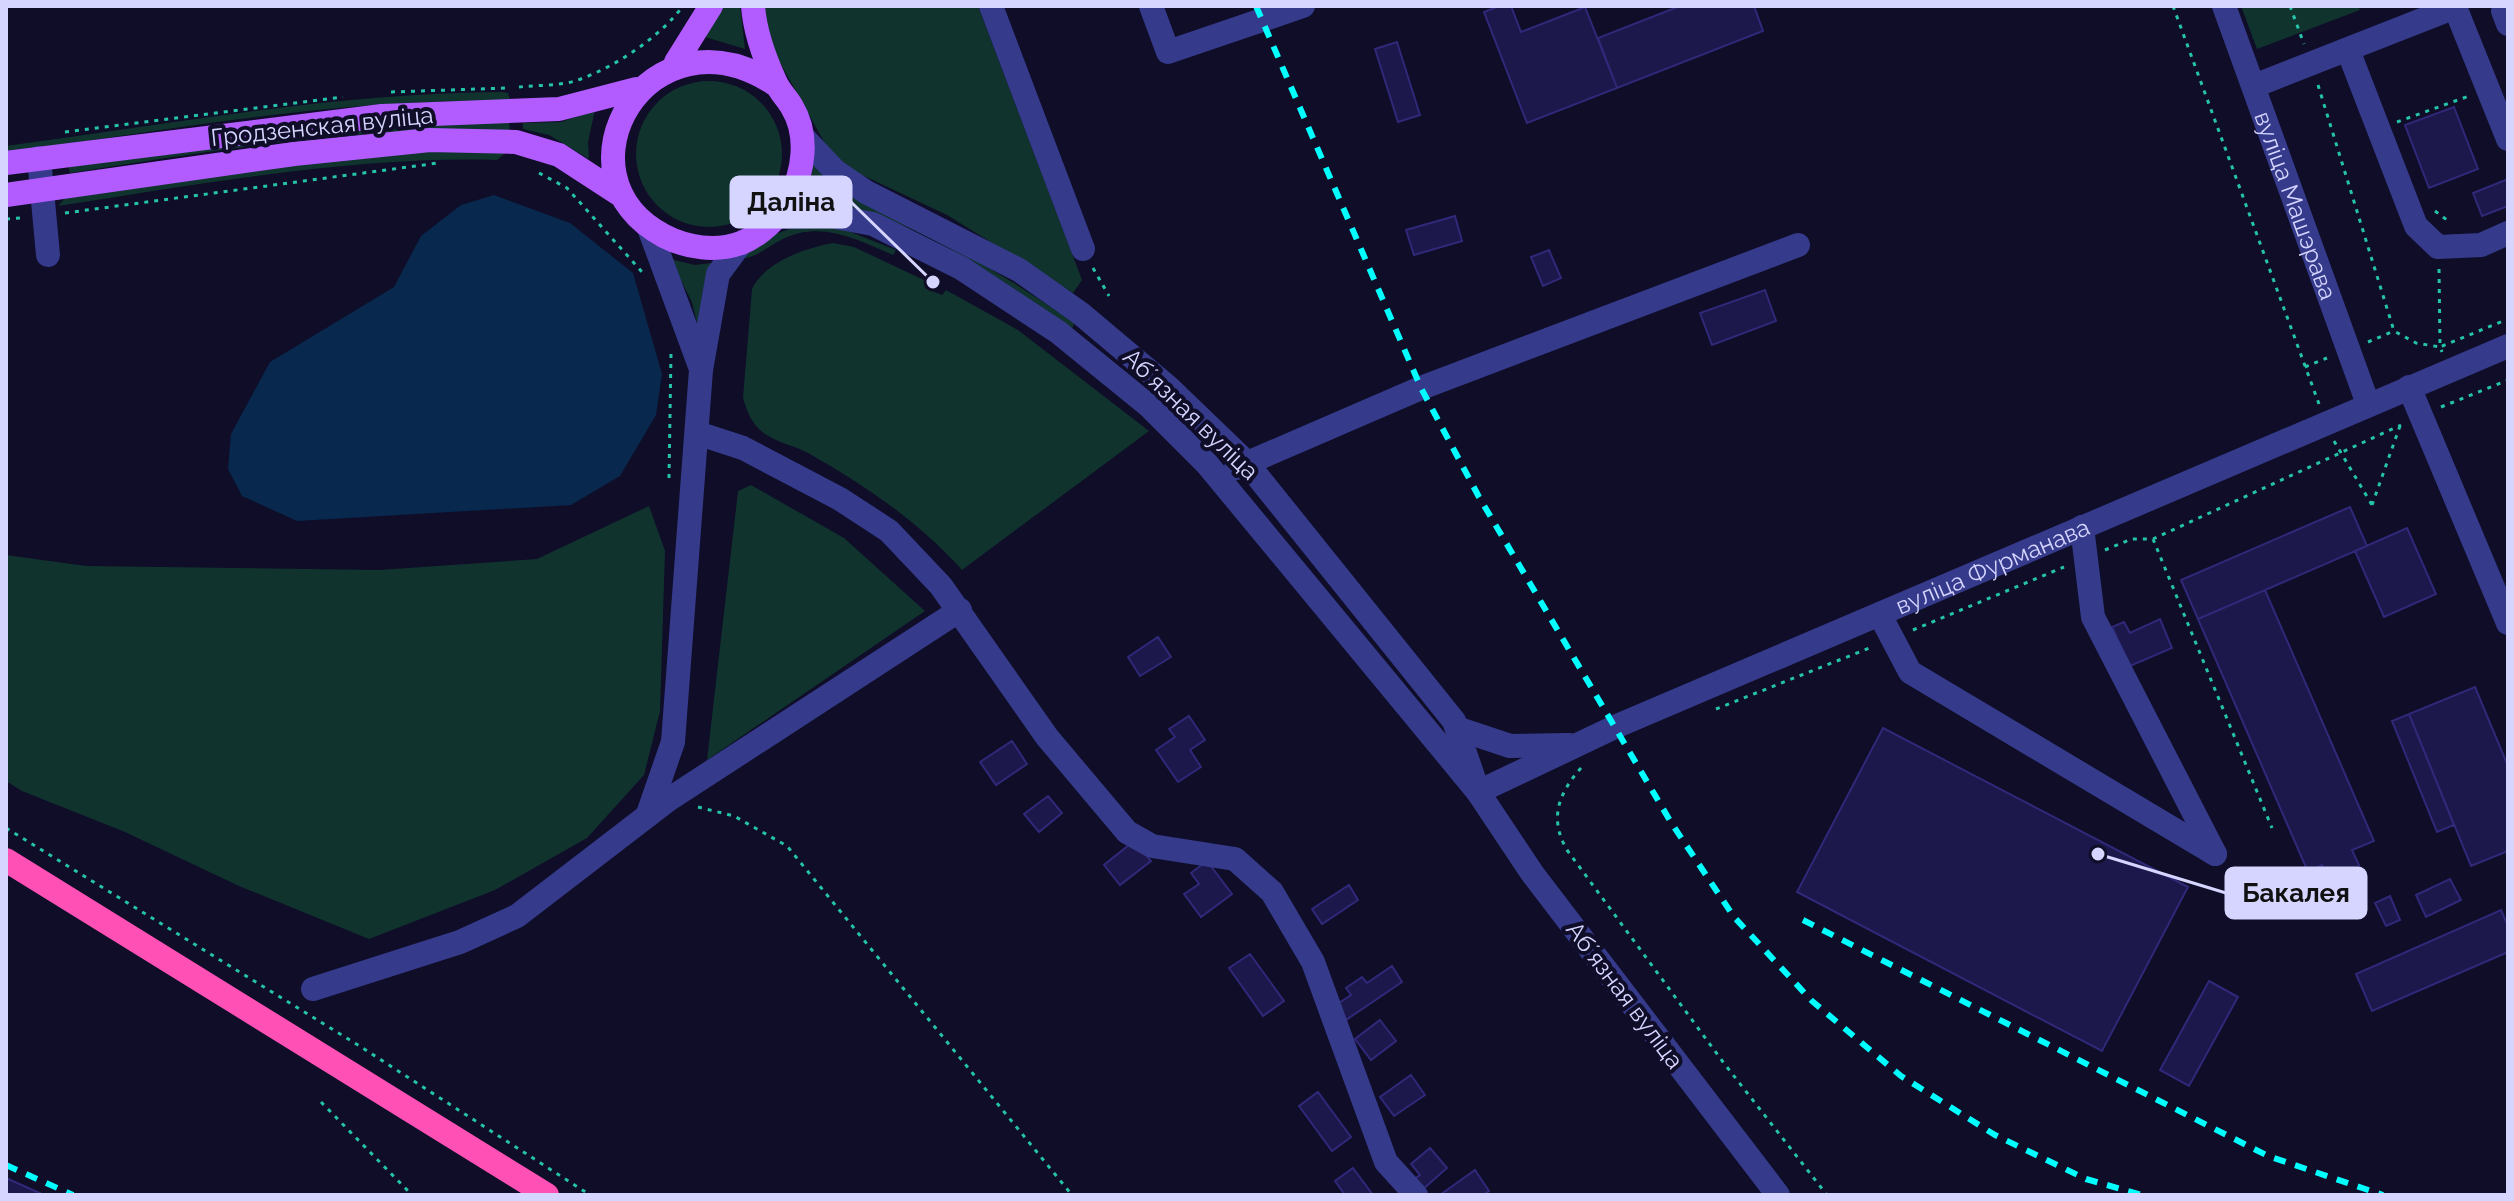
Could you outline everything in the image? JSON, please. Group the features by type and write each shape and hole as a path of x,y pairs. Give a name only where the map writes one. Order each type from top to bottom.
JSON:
{"highway":[{"path":"6,860 547,1195"}],"main road":[{"name":"Абʼязная вуліца","path":"676,62 711,6"},
{"name":"Абʼязная вуліца","path":"753,6 755,30 776,85"},
{"name":"Абʼязная вуліца","path":"703,57 730,59 755,69 776,85 794,109 803,137 800,180 779,217 741,243 699,247 678,243 649,228 622,196 612,159 617,122 636,89 655,73 676,62 703,57"},
{"name":"Гродзенская вуліца","path":"6,163 382,116 559,109 636,89"},
{"name":"Гродзенская вуліца","path":"6,195 43,203 294,154 430,140 516,142 559,155 622,196"}],"street":[{"path":"991,6 1083,249"},
{"path":"1145,7 1168,52 1303,6"},
{"name":"вуліца Машэрава","path":"2224,6 2368,404"},
{"path":"2254,86 2455,7 2508,139"},
{"path":"2508,9 2503,11 2508,24"},
{"path":"2348,50 2416,226 2438,247 2481,245 2508,233"},
{"name":"Абʼязная вуліца","path":"803,137 835,171 866,192 1019,270 1080,313 1168,387 1246,462 1459,729 1478,792"},
{"path":"39,158 48,255"},
{"name":"Абʼязная вуліца","path":"779,217 830,216 873,224 961,268 1070,341 1149,406 1219,478 1478,792 1532,873 1778,1195"},
{"path":"649,228 701,370"},
{"path":"645,820 673,742 701,370 718,274 741,243"},
{"path":"1219,478 1246,462 1421,388 1798,245"},
{"name":"вуліца Фурманава","path":"1478,792 1585,754 1880,615 2508,346"},
{"path":"2409,387 2411,420 2508,623"},
{"path":"697,433 743,448 840,499 889,531 960,610 1047,737 1127,832 1152,846 1235,859 1272,892 1313,962 1386,1162 1416,1195"},
{"path":"1880,615 1910,672 2215,854 2093,617 2082,527"},
{"path":"313,989 418,957 517,916 668,800 960,610"},
{"path":"1459,729 1510,746 1585,754"}],"path":[{"path":"377,94 573,81 608,67 669,25 683,6"},
{"path":"2173,6 2338,454 2372,505 2411,420"},
{"path":"2290,6 2312,64 2394,331 2416,343 2440,347 2508,319"},
{"path":"2379,130 2488,89"},
{"path":"51,134 348,97"},
{"path":"6,219 43,203 452,161"},
{"path":"532,170 567,188 643,273"},
{"path":"2437,213 2440,347 2448,371"},
{"path":"1083,249 1109,296"},
{"path":"669,486 672,342"},
{"path":"1716,709 2132,539 2153,539 2411,420 2508,380"},
{"path":"2153,539 2272,828"},
{"path":"1585,754 1557,806 1558,836 1723,1062 1827,1195"},
{"path":"668,800 734,816 787,846 1072,1195"},
{"path":"6,828 358,1045 590,1195"},
{"path":"321,1102 412,1195"}],"green space":[{"path":"723,6 740,6 745,49 705,37"},
{"path":"763,6 978,6 1082,280 1073,293 947,215 845,167 828,149 773,50"},
{"path":"2241,6 2358,6 2360,10 2257,49"},
{"path":"709,81 737,87 760,103 776,126 782,154 776,182 760,205 737,221 709,227 681,221 658,205 642,182 636,154 642,126 658,103 681,87"},
{"path":"508,93 510,101 383,104 320,110 6,153 6,146 253,111 376,98"},
{"path":"595,110 588,142 589,159 549,135 523,129 523,123 561,122"},
{"path":"398,122 509,122 510,131 455,130 344,136 234,148 70,173 68,165"},
{"path":"416,151 508,151 497,160 388,162 333,167 58,206 65,198 250,169"},
{"path":"812,164 869,205 1022,288 1074,323 1073,327 1070,330 977,265 905,226 868,212 832,204 798,204"},
{"path":"801,225 833,225 896,250 893,255 840,234 813,231 785,238 740,259 764,238"},
{"path":"833,243 854,247 926,281 925,288 942,295 946,290 1018,330 1149,431 962,570 910,520 872,492 810,454 765,434 753,422 746,408 743,398 752,289 758,279 776,264 810,248"},
{"path":"670,259 695,265 711,263 702,295 701,340 692,302"},
{"path":"751,485 844,538 925,611 707,760 738,491"},
{"path":"649,506 665,551 660,711 644,775 587,838 495,890 369,939 239,886 125,832 22,791 6,781 6,555 86,566 379,570 537,559"}],"water":[{"path":"494,195 570,223 633,273 662,374 656,415 620,476 571,505 297,521 242,496 228,469 231,434 270,362 394,287 421,236 461,205"}],"building":[{"path":"1499,6 1511,6 1521,32 1585,7 1617,88 1527,123 1484,12"},
{"path":"1680,6 1754,6 1763,31 1617,88 1598,38"},
{"path":"1397,42 1420,115 1398,122 1375,49"},
{"path":"2454,107 2478,169 2429,188 2405,125"},
{"path":"2508,179 2508,206 2482,216 2473,193"},
{"path":"1455,216 1462,241 1414,255 1406,230"},
{"path":"1549,250 1561,278 1543,286 1531,257"},
{"path":"1765,290 1776,321 1712,345 1700,313"},
{"path":"2350,507 2367,546 2198,619 2181,580"},
{"path":"2407,528 2436,594 2384,617 2355,551"},
{"path":"2265,590 2374,841 2352,850 2363,874 2332,888 2322,865 2308,872 2198,619"},
{"path":"2160,619 2172,648 2130,666 2112,627 2124,622 2130,633"},
{"path":"1158,637 1171,657 1140,676 1128,657"},
{"path":"2475,687 2508,766 2508,851 2471,866 2409,714"},
{"path":"2409,714 2454,825 2437,832 2392,721"},
{"path":"1189,716 1205,740 1190,750 1201,767 1178,782 1156,750 1175,737 1169,729"},
{"path":"1883,728 2188,887 2102,1051 1797,892"},
{"path":"1012,741 1027,764 996,785 980,762"},
{"path":"1048,796 1062,813 1039,832 1024,814"},
{"path":"1134,841 1151,861 1120,885 1104,865"},
{"path":"1207,861 1232,894 1201,917 1184,894 1199,884 1191,873"},
{"path":"2450,879 2461,900 2426,917 2416,895"},
{"path":"1349,885 1358,900 1322,924 1312,909"},
{"path":"2390,896 2400,920 2386,926 2375,903"},
{"path":"2501,910 2508,926 2508,952 2372,1011 2356,974"},
{"path":"1250,954 1284,1001 1263,1016 1229,968"},
{"path":"1392,966 1402,982 1346,1020 1336,1005 1351,995 1346,988 1362,977 1367,983"},
{"path":"2209,981 2238,997 2189,1086 2160,1070"},
{"path":"1380,1020 1396,1041 1371,1060 1355,1039"},
{"path":"1411,1075 1425,1095 1394,1116 1380,1097"},
{"path":"1318,1092 1351,1137 1332,1151 1299,1106"},
{"path":"1430,1148 1447,1168 1422,1190 1413,1180 1420,1175 1411,1164"},
{"path":"1353,1168 1373,1195 1345,1195 1335,1181"},
{"path":"1475,1170 1489,1191 1483,1195 1440,1195"},
{"path":"6,1178 44,1195 6,1195"}],"railway":[{"path":"1256,6 1421,388 1479,497 1672,824 1734,917 1812,1001 1901,1076 1995,1135 2086,1179 2142,1195"},
{"path":"1803,920 2268,1156 2383,1195"},
{"path":"6,1165 73,1195"}],"place":[{"name":"Даліна","path":"933,282"},
{"name":"Бакалея","path":"2098,854"}]}
